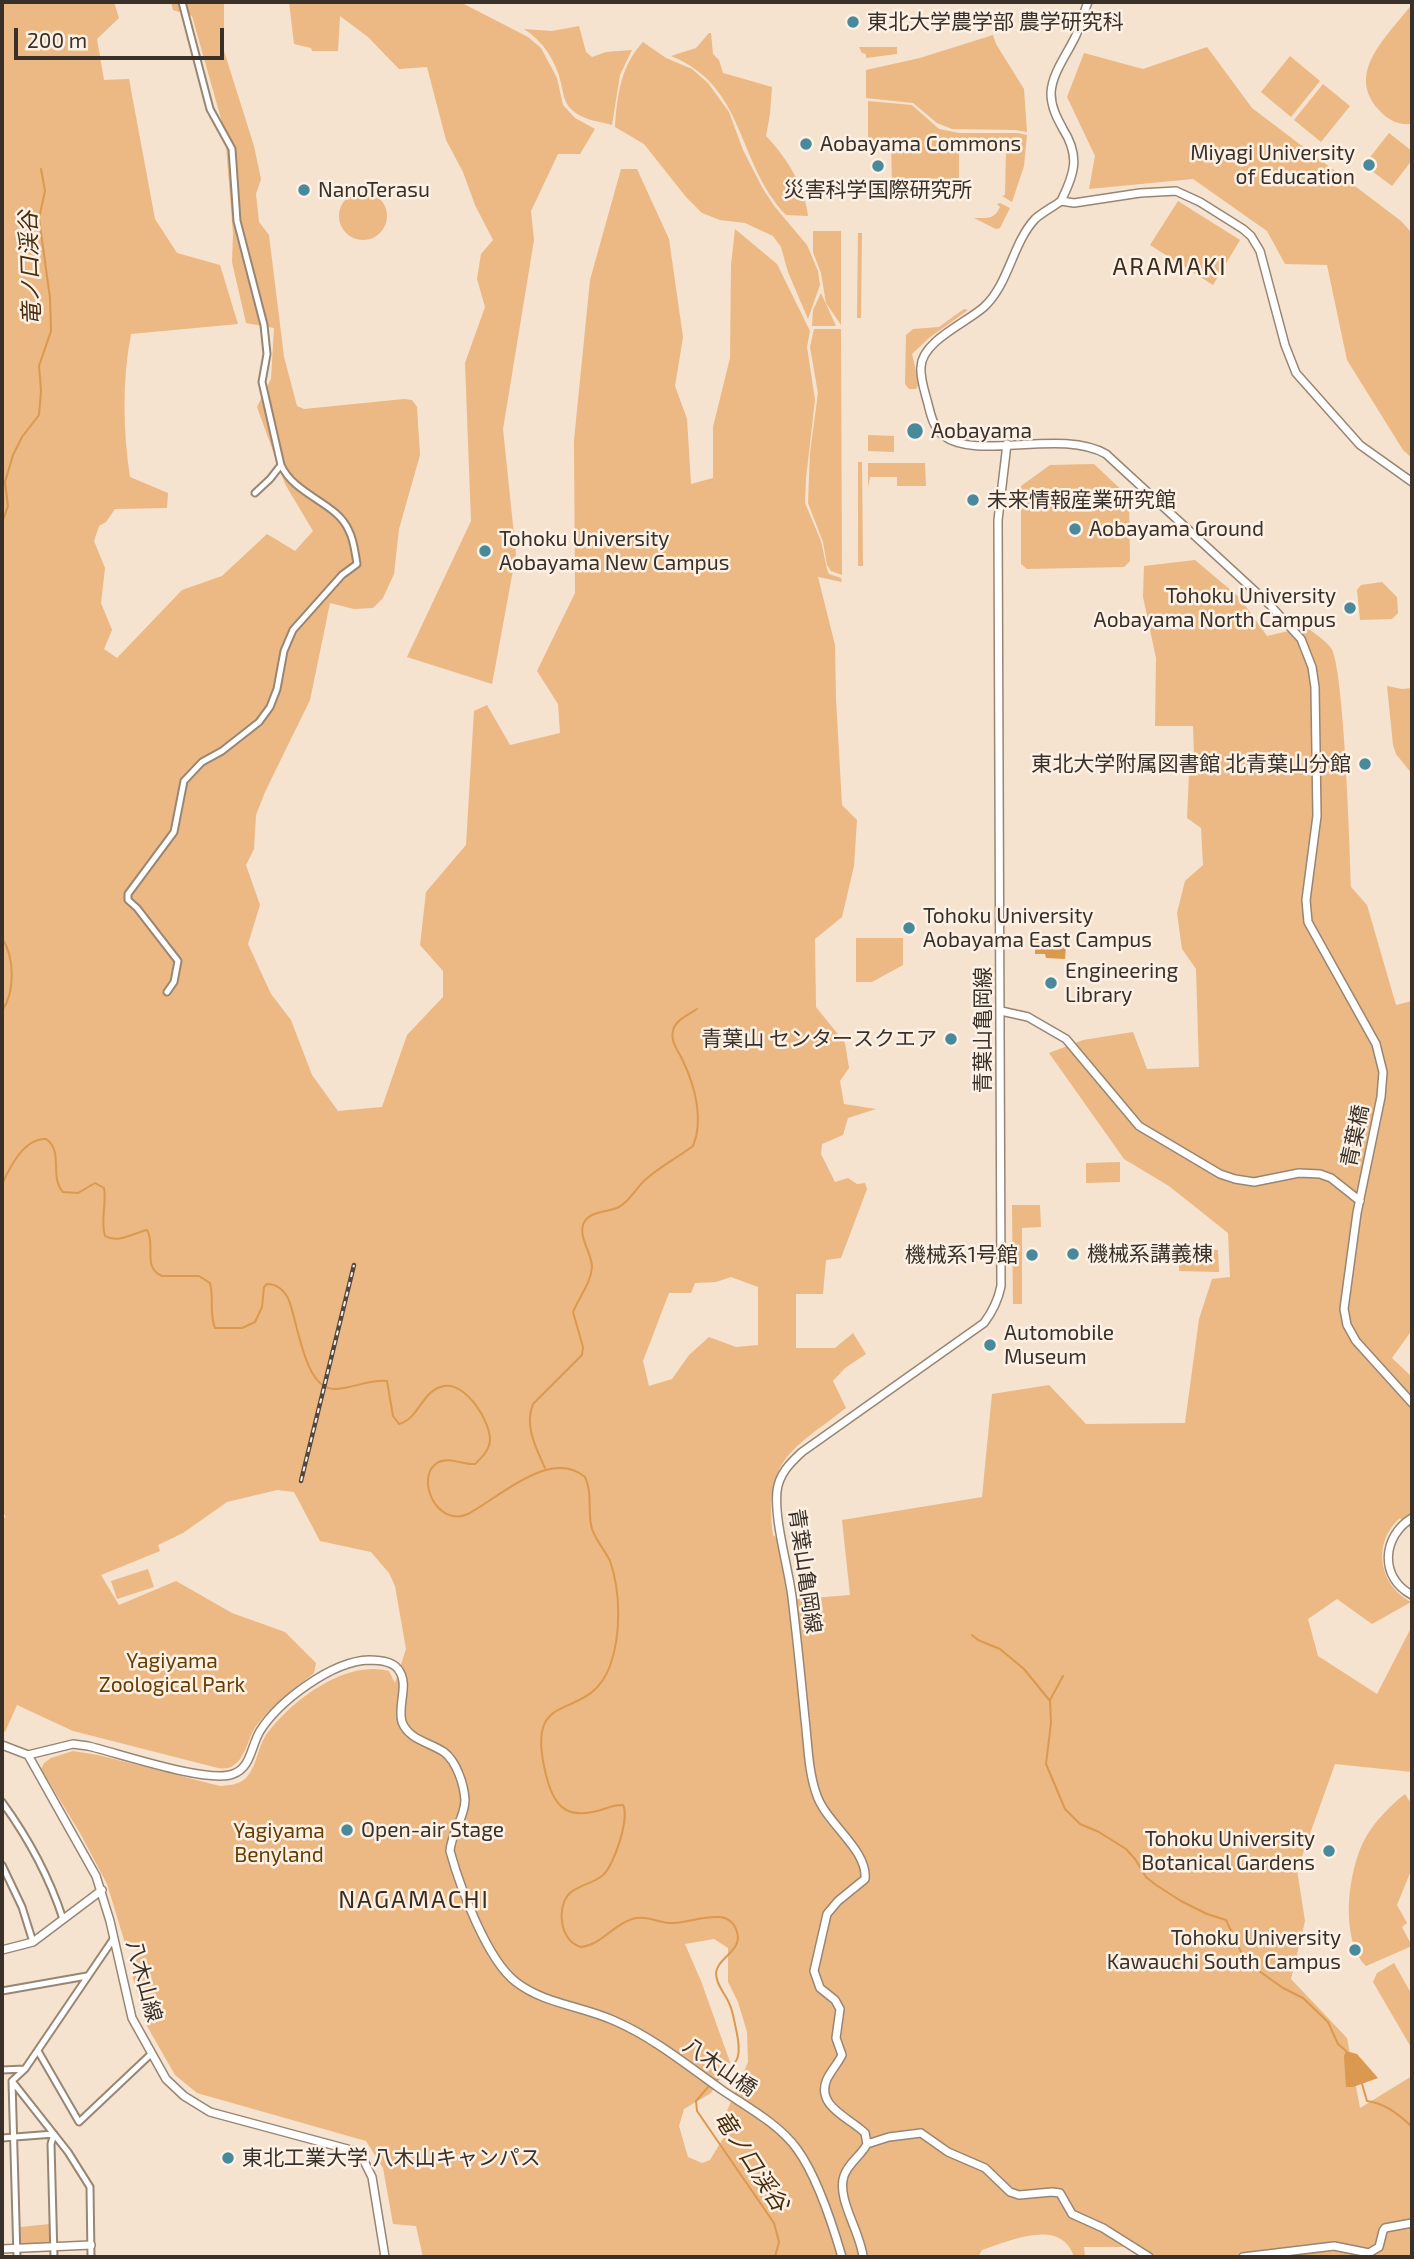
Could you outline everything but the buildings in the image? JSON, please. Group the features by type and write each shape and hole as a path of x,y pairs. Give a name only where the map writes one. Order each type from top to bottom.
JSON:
{"street":[{"path":"167,992 174,982 178,961 138,908 128,900 128,894 174,832 184,781 202,762 222,751 259,722 270,707 277,689 284,651 293,630 342,575 357,564 350,531 344,522 291,482 281,465 262,382 267,354 264,325 237,221 232,149 210,108 182,2"},
{"path":"1007,444 965,444 954,442 940,432 930,412 920,365 930,346 989,302 1030,227 1036,219 1061,201 1072,177 1075,155 1070,140 1056,118 1051,91 1088,2"},
{"path":"1061,201 1074,203 1176,191 1200,202 1243,229 1260,251 1285,345 1296,373 1360,445 1412,482"},
{"name":"青葉山亀岡線","path":"867,2144 865,2133 832,2108 826,2095 828,2077 842,2055 836,2038 840,2009 835,2000 820,1988 814,1971 827,1914 838,1901 865,1879 866,1871 863,1862 828,1818 816,1795 810,1767 796,1629 778,1516 777,1489 789,1464 802,1452 984,1323 993,1311 1001,1286 998,533 1007,444"},
{"name":"青葉橋","path":"1007,444 1075,444 1089,446 1106,454 1270,605 1301,639 1312,667 1315,687 1317,816 1306,912 1317,942 1376,1044 1383,1072 1381,1097 1363,1183 1345,1297 1347,1325 1363,1349 1412,1403"},
{"path":"255,492 281,465"},
{"path":"1001,1011 1028,1017 1066,1039 1139,1126 1220,1174 1254,1182 1299,1173 1320,1174 1331,1178 1360,1201"},
{"path":"1412,1518 1393,1535 1388,1550 1390,1570 1394,1578 1412,1595"},
{"name":"八木山橋","path":"28,1755 73,1744 200,1775 225,1777 242,1770 261,1730 280,1709 313,1682 347,1664 363,1660 388,1662 398,1669 401,1675 401,1715 407,1732 443,1752 449,1757 458,1774 465,1805 451,1840 450,1851 477,1923 493,1956 515,1982 537,1994 616,2021 660,2046 786,2137 808,2166 842,2257"},
{"path":"2,1745 28,1755"},
{"name":"八木山線","path":"28,1755 102,1890 128,2008 166,2079 174,2088 203,2108 336,2144 357,2153 372,2176 385,2257"},
{"path":"2,1802 34,1850 64,1919"},
{"path":"2,1865 22,1907 33,1942"},
{"path":"2,1950 33,1942 102,1890"},
{"path":"17,2257 12,2081 26,2068 114,1938"},
{"path":"2,1991 87,1976"},
{"path":"38,2051 79,2122 151,2054"},
{"path":"2,2070 26,2068"},
{"path":"12,2081 54,2134 90,2187 91,2257"},
{"path":"863,2257 860,2238 847,2205 843,2182 845,2173 867,2144 889,2137 921,2133 948,2152 985,2168 1010,2192 1060,2193 1072,2214 1103,2228 1149,2257"},
{"path":"2,2138 54,2134"},
{"path":"54,2134 51,2144 54,2257"},
{"path":"1242,2257 1334,2246 1369,2253 1379,2247 1385,2228 1412,2223"},
{"path":"2,2249 91,2245"}],"green space":[{"path":"2,2 114,2 119,18 97,39 104,80 129,79 155,219 177,253 220,265 238,324 131,334 125,406 130,477 168,493 167,508 115,509 106,522 99,526 94,541 105,568 101,603 112,630 104,649 117,658 182,590 222,576 267,534 295,551 313,531 285,484 257,407 271,379 274,328 246,323 232,262 233,234 225,133 192,16 173,10 171,2 224,2 224,51 254,146 261,179 256,194 259,222 269,235 284,357 297,406 304,409 404,399 412,400 417,407 420,455 399,529 394,574 383,598 373,608 354,609 330,603 310,700 256,815 254,849 246,865 260,905 248,944 271,994 291,1020 312,1075 338,1111 382,1107 407,1035 443,997 443,971 420,945 426,892 466,845 474,711 487,705 510,745 560,733 558,704 537,671 575,593 574,440 590,280 621,169 637,169 669,239 683,337 675,386 687,419 691,484 713,478 713,427 730,358 731,265 735,229 777,264 810,331 807,347 815,400 805,503 821,541 829,574 841,578 842,582 818,577 835,645 842,805 857,820 854,866 842,917 815,939 816,1007 845,1043 849,1068 840,1081 844,1104 876,1109 848,1118 843,1135 822,1144 821,1154 835,1182 848,1178 857,1184 865,1183 867,1189 841,1258 826,1260 823,1294 796,1294 796,1348 835,1348 853,1333 866,1354 845,1368 833,1381 846,1408 797,1447 778,1472 771,1509 773,1535 778,1539 788,1600 850,1595 842,1520 982,1497 992,1394 1049,1385 1086,1424 1185,1423 1199,1319 1212,1279 1230,1277 1228,1233 1169,1186 1124,1159 1049,1053 1083,1040 1133,1032 1147,1069 1199,1067 1196,969 1182,949 1177,913 1185,881 1203,865 1201,828 1187,818 1189,774 1194,755 1193,726 1155,726 1156,658 1143,597 1144,566 1195,560 1240,598 1267,636 1306,627 1331,648 1336,662 1343,722 1351,887 1367,905 1396,1005 1412,1001 1412,1330 1392,1358 1412,1377 1412,1530 1400,1518 1385,1539 1382,1551 1383,1563 1391,1585 1411,1602 1372,1624 1337,1599 1308,1619 1318,1656 1377,1694 1412,1626 1412,1772 1335,1764 1297,1870 1305,1921 1291,1979 1347,2038 1360,2108 1412,2076 1412,2257 1147,2257 1127,2247 1084,2247 1085,2257 1074,2257 1067,2245 1058,2238 1034,2235 982,2250 978,2257 423,2257 416,2226 393,2224 383,2168 366,2141 197,2093 175,2075 147,2026 132,1975 138,1951 125,1943 107,1884 41,1769 51,1758 73,1751 220,1786 242,1781 252,1769 263,1740 276,1722 320,1686 355,1671 372,1669 389,1671 395,1683 406,1649 395,1586 389,1573 371,1552 320,1541 294,1492 277,1490 227,1502 183,1533 158,1545 160,1551 101,1575 119,1605 176,1581 232,1613 285,1632 316,1663 314,1673 262,1718 238,1762 224,1769 73,1731 17,1705 5,1732 2,1730 2,1516 6,1518 2,1510","holes":["731,1277 758,1287 758,1345 736,1347 709,1337 689,1355 672,1379 649,1386 643,1361 669,1293 691,1293 695,1283 716,1282","714,1939 728,1948 728,1982 738,2002 747,2032 748,2062 724,2118 724,2137 710,2160 702,2163 688,2157 679,2126 684,2109 711,2093 730,2062 685,1944"]},
{"path":"289,2 460,2 528,37 541,48 557,78 563,105 575,118 595,129 580,154 558,154 531,211 534,240 503,429 516,554 492,684 407,657 471,521 465,363 485,307 477,279 481,254 493,240 446,140 427,67 399,69 368,37 340,16 338,51 312,51 311,48 294,44"},
{"path":"1412,4 1412,124 1407,124 1394,122 1379,110 1369,96 1366,82 1374,54"},
{"path":"579,26 586,52 592,57 606,52 632,50 620,75 612,125 585,118 571,109 565,100 552,59 537,39 524,29 552,31"},
{"path":"709,33 713,54 719,60 723,73 772,87 766,136 794,173 808,216 786,215 757,172 738,127 714,86 696,70 671,56 696,48"},
{"path":"993,35 1024,89 1027,132 952,129 937,123 913,103 866,98 866,70 920,58"},
{"path":"643,42 666,58 692,69 708,83 729,112 743,150 763,189 807,245 818,271 820,285 808,319 788,272 781,247 773,236 745,223 720,220 702,213 644,144 615,127 625,71"},
{"path":"859,47 897,47 897,54 866,58 866,54 862,53"},
{"path":"1207,47 1252,108 1401,221 1412,233 1412,458 1403,450 1347,360 1327,265 1285,264 1267,231 1193,179 1089,189 1095,156 1067,97 1084,53 1143,69"},
{"path":"1290,56 1320,81 1291,117 1261,92"},
{"path":"1323,84 1350,106 1321,142 1294,120"},
{"path":"868,101 912,105 939,129 959,133 1027,135 1024,166 1012,202 1002,196 1005,195 1006,150 959,151 959,189 935,190 935,185 892,185 891,141 868,141"},
{"path":"1389,133 1412,151 1412,160 1392,186 1364,165"},
{"path":"363,192 380,199 387,216 380,233 363,240 346,233 339,216 346,199"},
{"path":"1178,201 1240,240 1213,285 1150,245"},
{"path":"997,204 1010,208 1000,228 996,229 974,218 993,216 1000,207"},
{"path":"813,231 841,231 841,325 826,303 821,273 813,252"},
{"path":"858,233 862,233 861,318 857,318"},
{"path":"821,293 836,326 812,326 813,310"},
{"path":"964,309 968,310 912,354 919,384 916,389 909,389 905,384 906,335 913,329 939,327"},
{"path":"814,329 841,329 842,575 831,571 827,565 823,542 808,503 810,453 818,393 810,347"},
{"path":"868,435 894,436 894,452 868,451"},
{"path":"858,462 862,462 863,566 858,566"},
{"path":"868,463 925,463 926,486 897,486 897,477 870,477 868,487"},
{"name":"Aobayama Ground","path":"1094,464 1129,497 1130,561 1124,567 1027,569 1021,564 1021,486 1050,465"},
{"path":"1382,582 1397,597 1398,613 1392,619 1360,620 1357,590 1361,585"},
{"path":"1387,686 1412,688 1412,774 1396,754 1393,745"},
{"path":"856,938 903,938 903,965 872,982 856,982"},
{"path":"1120,1162 1120,1182 1086,1183 1086,1163"},
{"path":"1012,1205 1040,1205 1041,1227 1022,1228 1022,1304 1013,1304"},
{"path":"1179,1250 1218,1250 1219,1272 1179,1271"},
{"path":"148,1569 154,1587 117,1599 111,1581"},
{"path":"1405,1794 1412,1805 1412,1868 1397,1905 1407,1923 1402,1927 1412,1946 1366,1966 1352,1939 1349,1921 1355,1866 1370,1831"},
{"path":"1394,1963 1412,1995 1412,2049 1373,1982 1377,1973"},
{"path":"50,2224 51,2244 20,2245 20,2227"}],"shaded area":[{"path":"1035,942 1060,942 1066,947 1065,959 1046,958 1045,954 1035,954"},
{"path":"1346,2051 1357,2054 1378,2078 1346,2087"}],"waterway":[{"name":"竜ノ口渓谷","path":"2,523 8,506 5,482 13,455 22,437 39,415 39,366 51,331 50,298 39,218 45,191 41,169"},
{"name":"竜ノ口渓谷","path":"2,938 9,955 12,975 9,994 2,1011"},
{"path":"545,1468 532,1437 531,1412 533,1404 582,1355 583,1347 573,1312 592,1267 583,1225 593,1214 623,1204 651,1175 693,1146 698,1125 697,1103 672,1035 679,1021 697,1009"},
{"name":"竜ノ口渓谷","path":"2,1184 25,1148 31,1143 46,1139 54,1150 57,1179 63,1192 78,1193 95,1183 104,1188 105,1236 115,1239 147,1230 152,1267 156,1272 162,1276 199,1276 210,1283 215,1328 242,1328 255,1322 262,1307 264,1287 267,1284 274,1285 288,1298 309,1366 324,1386 341,1389 374,1381 387,1381 393,1416 399,1424 411,1417 425,1398 437,1389 452,1386 461,1390 482,1414 490,1441 486,1451 475,1464 446,1460 437,1463 431,1470 428,1479 432,1499 438,1508 447,1514 468,1514 541,1471 556,1468 571,1470 585,1477 589,1490 592,1529 614,1573 618,1614 614,1654 600,1684 587,1696 550,1716 543,1727 541,1746 552,1794 562,1807 568,1811 586,1813 623,1805 625,1811 623,1830 607,1871 568,1895 562,1909 562,1925 569,1939 581,1947 595,1943 625,1922 637,1918 677,1923 717,1917 733,1923 738,1939 716,1973 717,1981 732,2012 739,2048 737,2060 714,2082"},
{"path":"972,1635 1000,1649 1024,1669 1050,1701 1051,1723 1046,1764 1065,1809 1080,1824 1126,1849 1146,1877 1156,1885 1181,1901 1226,1920 1241,1952 1252,1966 1283,1988 1303,1998 1328,2022 1338,2044 1346,2051"},
{"path":"1050,1700 1063,1676"},
{"path":"1362,2084 1367,2101 1392,2110 1412,2127"},
{"name":"竜ノ口渓谷","path":"709,2086 696,2101 697,2111 774,2223 779,2242 775,2257"}],"railway":[{"path":"301,1481 354,1265"}],"place":[{"name":"東北大学農学部 農学研究科","path":"853,22"},
{"name":"Aobayama Commons","path":"806,144"},
{"name":"Miyagi University of Education","path":"1369,165"},
{"name":"災害科学国際研究所","path":"878,166"},
{"name":"NanoTerasu","path":"304,190"},
{"name":"Aobayama","path":"915,431"},
{"name":"未来情報産業研究館","path":"973,500"},
{"name":"Aobayama Ground","path":"1075,529"},
{"name":"Tohoku University Aobayama New Campus","path":"485,551"},
{"name":"Tohoku University Aobayama North Campus","path":"1350,608"},
{"name":"東北大学附属図書館 北青葉山分館","path":"1365,764"},
{"name":"Tohoku University Aobayama East Campus","path":"909,928"},
{"name":"Engineering Library","path":"1051,983"},
{"name":"青葉山 センタースクエア","path":"951,1039"},
{"name":"機械系講義棟","path":"1073,1254"},
{"name":"機械系1号館","path":"1032,1255"},
{"name":"Automobile Museum","path":"990,1345"},
{"name":"Open-air Stage","path":"347,1830"},
{"name":"Tohoku University Botanical Gardens","path":"1329,1851"},
{"name":"Tohoku University Kawauchi South Campus","path":"1355,1950"},
{"name":"東北工業大学 八木山キャンパス","path":"228,2158"}],"district":[{"name":"ARAMAKI","path":"1170,267"},
{"name":"NAGAMACHI","path":"414,1900"}],"park label":[{"name":"Yagiyama Zoological Park","path":"172,1673"},
{"name":"Yagiyama Benyland","path":"279,1843"}]}
